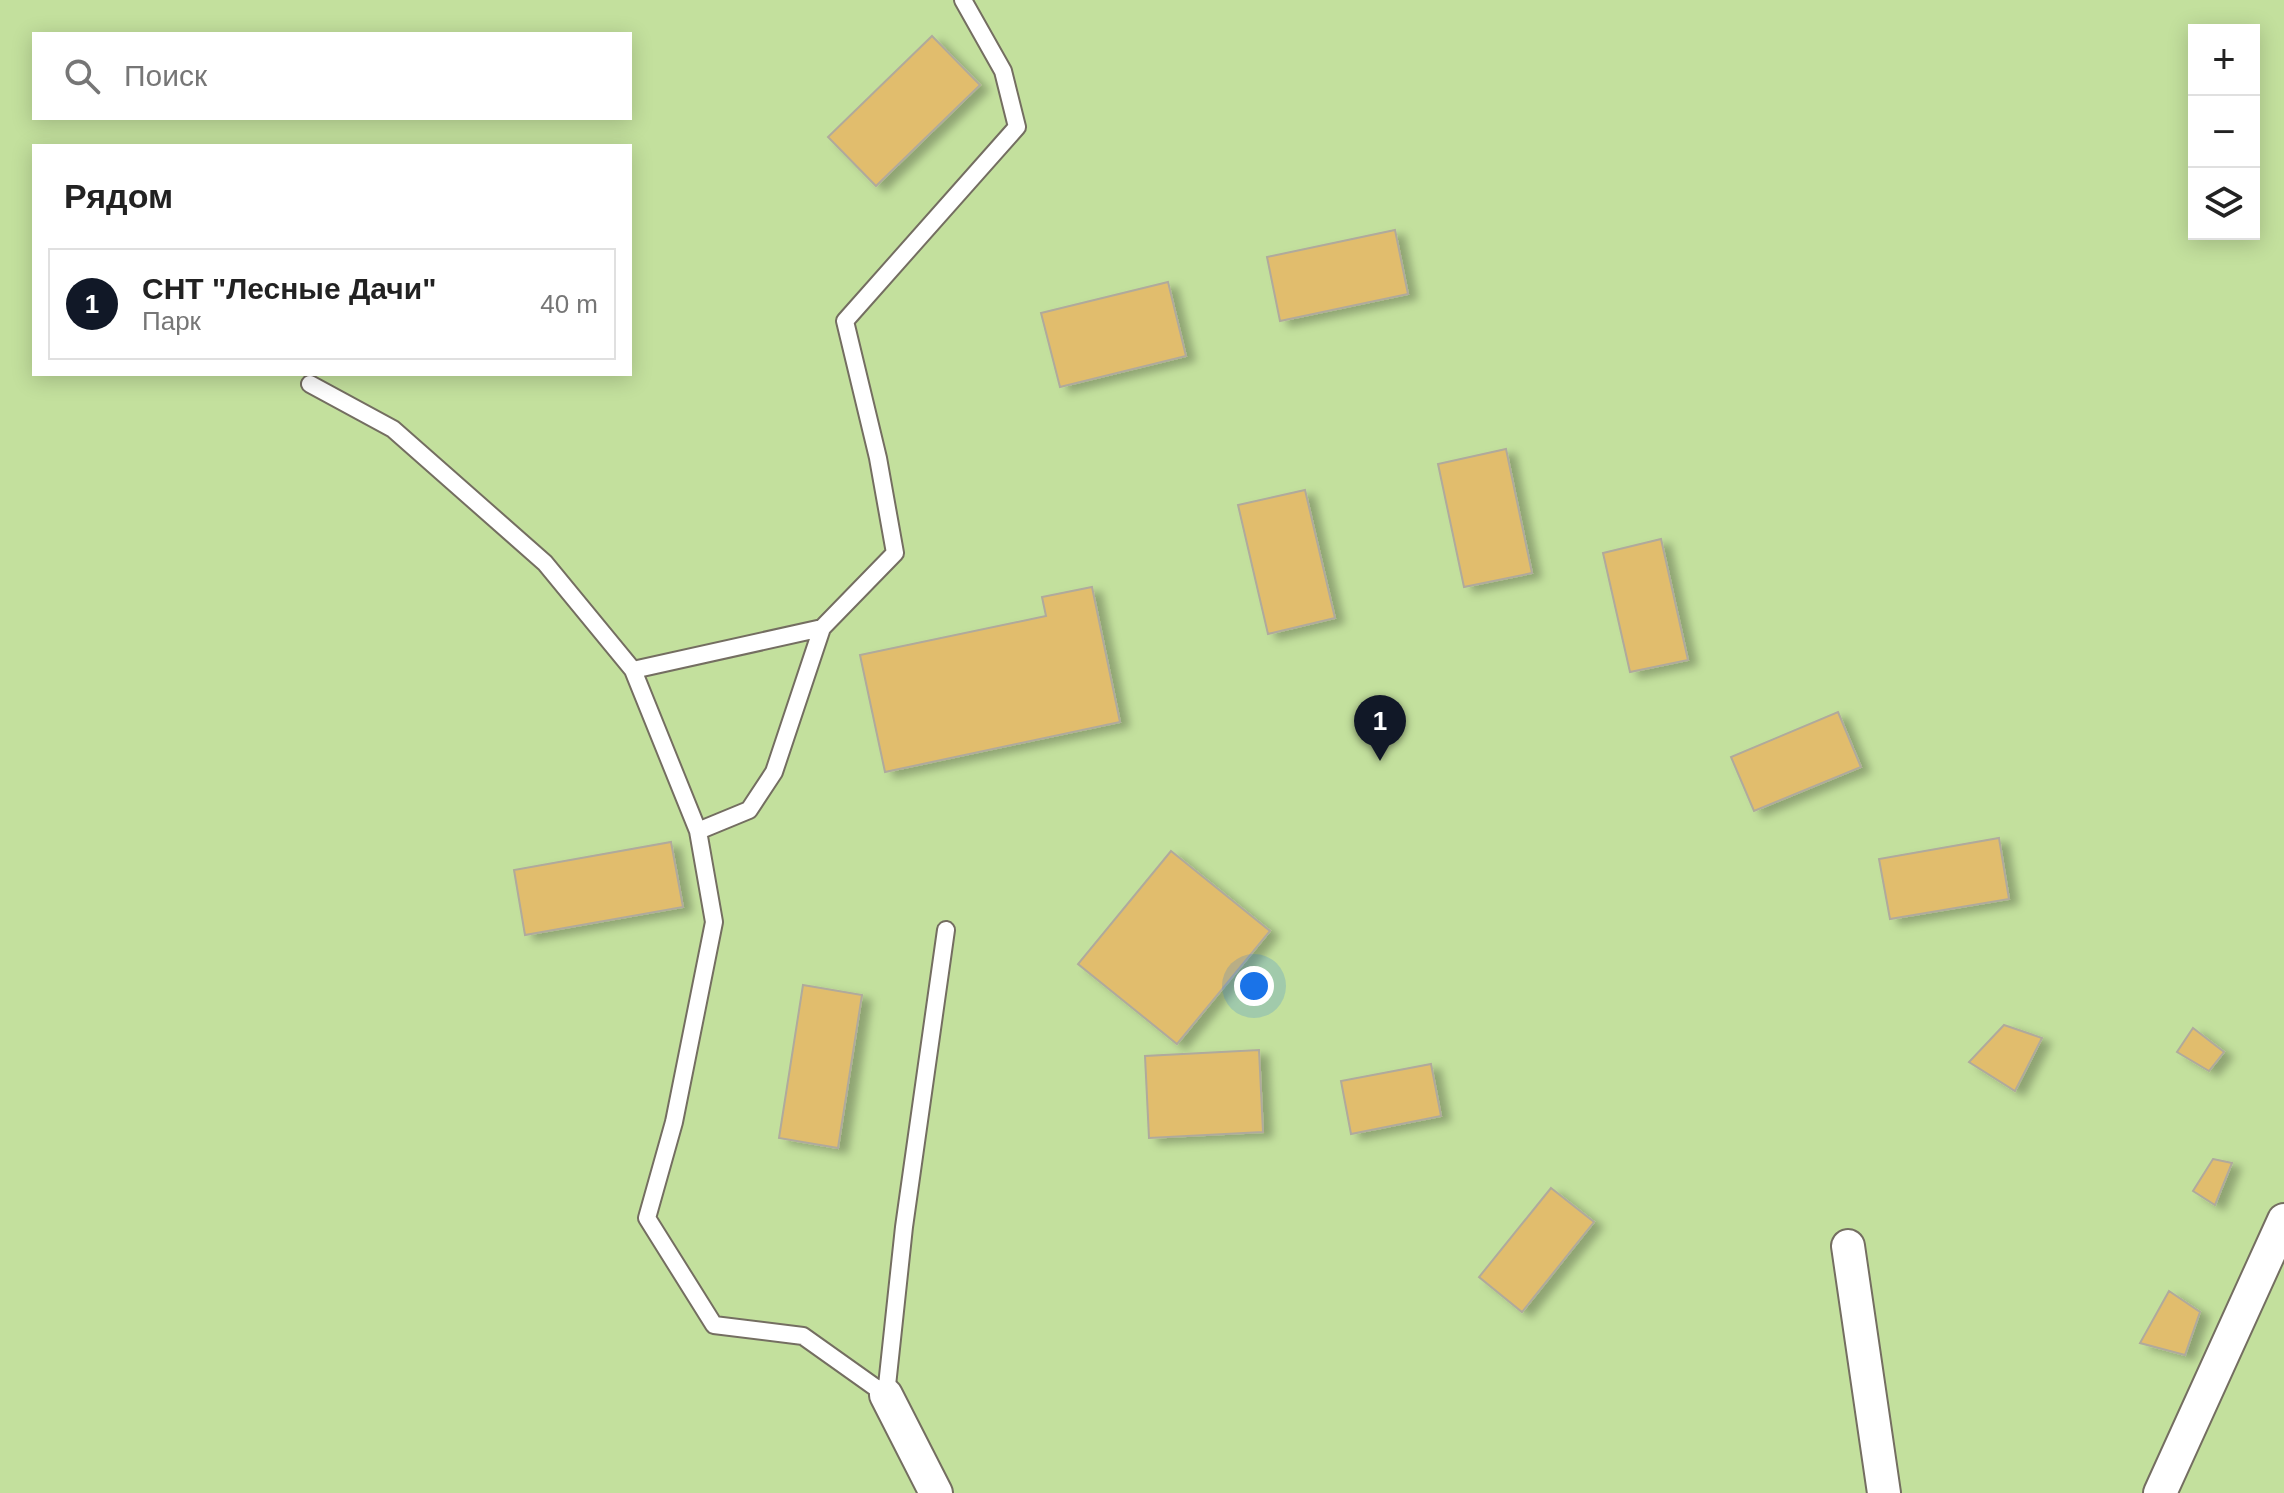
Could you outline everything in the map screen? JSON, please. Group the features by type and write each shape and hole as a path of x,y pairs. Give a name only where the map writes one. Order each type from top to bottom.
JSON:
{"street":[{"path":"2160,1493 2284,1220"},
{"path":"1848,1246 1884,1493"},
{"path":"886,1395 936,1493"}],"lane":[{"path":"698,831 749,810 774,772 822,628 895,553 878,458 845,321 1017,127 1003,71 963,0"},
{"path":"310,384 393,429 533,552 633,670 698,831 714,922 674,1122 647,1218 714,1325 803,1336 886,1395 904,1227 946,930"},
{"path":"633,670 822,628"}],"green space":[{"path":"0,0 2284,0 2284,1493 0,1493"}],"building":[{"path":"932,36 980,85 876,186 828,137"},
{"path":"1395,230 1408,294 1280,321 1267,257"},
{"path":"1168,282 1186,356 1060,387 1041,313"},
{"path":"1506,449 1532,573 1464,587 1438,464"},
{"path":"1305,490 1335,618 1268,634 1238,505"},
{"path":"1661,539 1688,660 1630,672 1603,553"},
{"path":"1092,587 1120,722 885,772 860,655 1046,616 1042,597"},
{"path":"1838,712 1861,767 1754,811 1731,757"},
{"path":"1999,838 2009,899 1890,919 1879,859"},
{"path":"671,842 683,907 525,935 514,870"},
{"path":"1171,851 1270,931 1177,1044 1078,964"},
{"path":"803,985 862,995 838,1148 779,1138"},
{"path":"2004,1025 2042,1038 2015,1091 1969,1062"},
{"path":"2193,1028 2224,1052 2209,1071 2177,1052"},
{"path":"1259,1050 1263,1132 1149,1138 1145,1056"},
{"path":"1431,1064 1441,1116 1351,1134 1341,1081"},
{"path":"2213,1159 2232,1163 2215,1205 2193,1191"},
{"path":"1551,1188 1594,1222 1522,1312 1479,1277"},
{"path":"2169,1291 2200,1312 2185,1355 2140,1343"}],"place":[{"name":"СНТ \"Лесные Дачи\"","path":"1380,761"}]}
